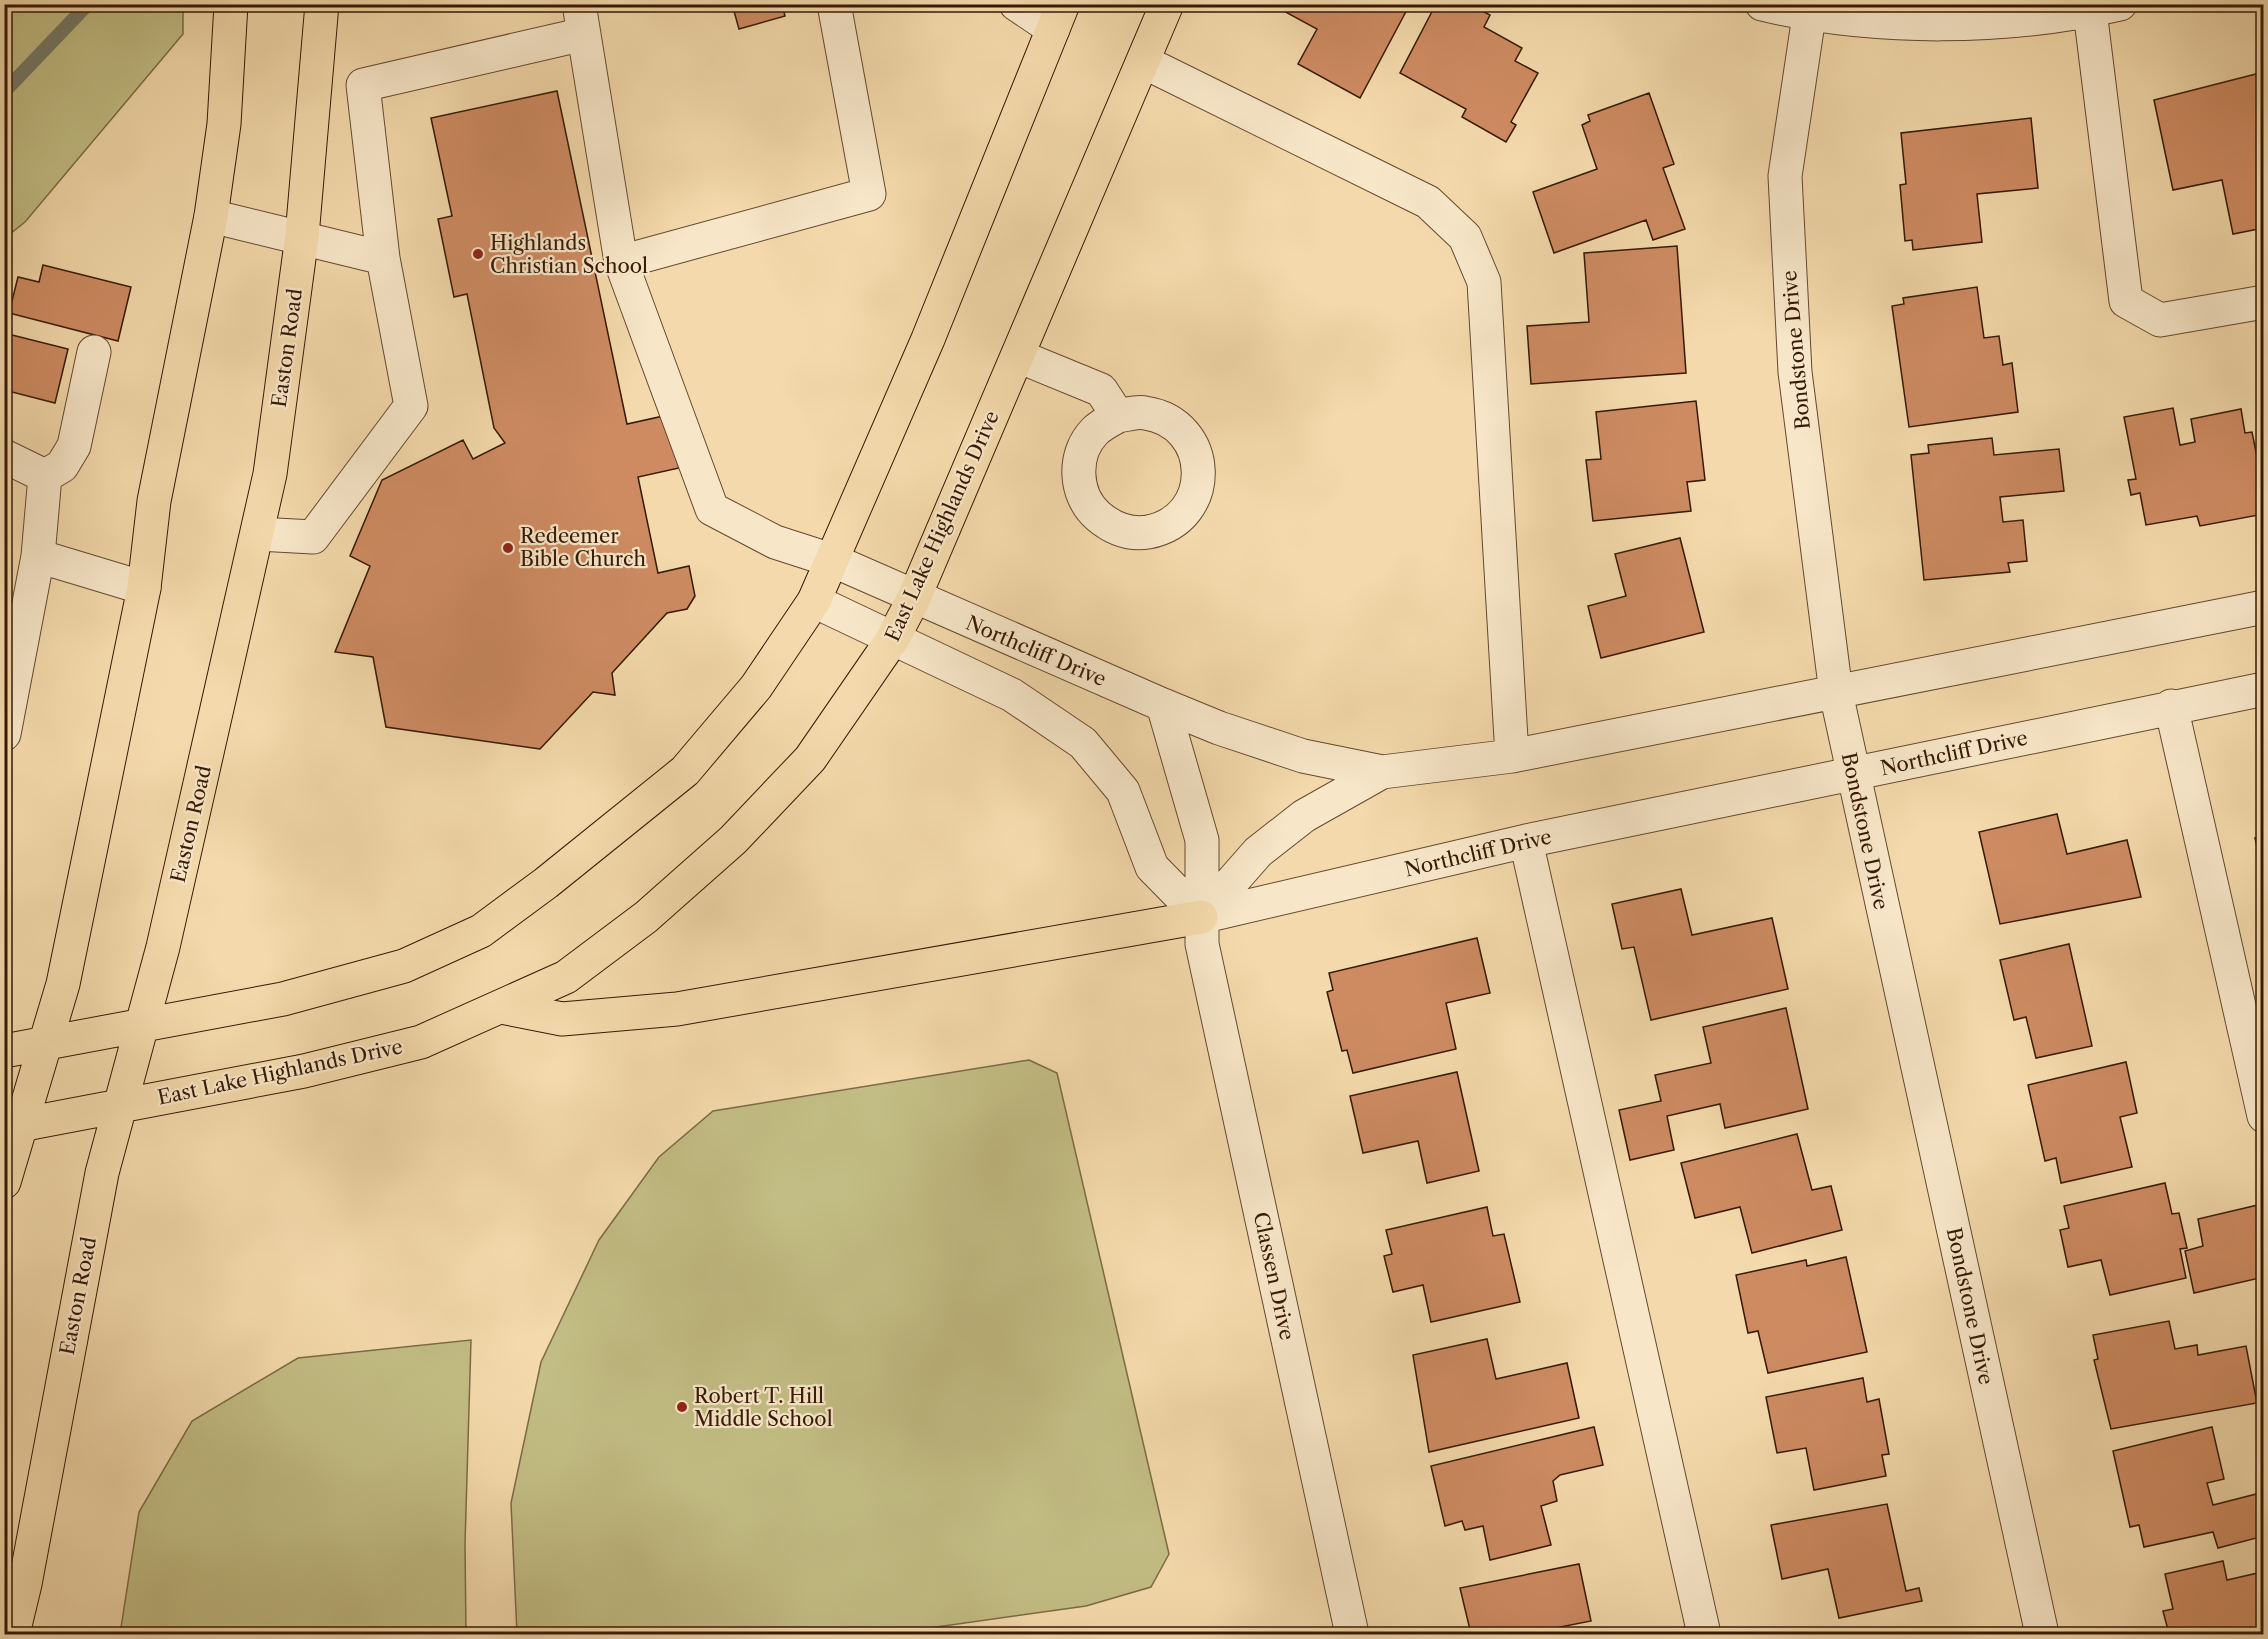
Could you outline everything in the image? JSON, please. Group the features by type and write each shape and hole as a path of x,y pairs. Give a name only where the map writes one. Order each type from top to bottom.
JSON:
{"main road":[{"path":"4,1182 13,1126 44,1045 63,984 144,588 154,501 212,216 224,124 231,4"},
{"name":"Easton Road","path":"13,1635 25,1584 102,1173 163,947 270,474 302,236 322,4"},
{"name":"East Lake Highlands Drive","path":"13,1126 119,1104 304,1071 421,1042 566,977 646,918 733,840 810,759 892,640 914,598 1167,4"},
{"path":"4,1051 283,999 404,966 481,932 546,883 685,771 756,687 814,601 834,561 928,339 1058,17"},
{"path":"501,1007 561,1019 677,1009 1201,917"}],"street":[{"path":"621,262 869,194 834,4"},
{"path":"1016,4 1058,17"},
{"path":"1762,4 1809,16 1920,23 1985,22 2105,8 2126,301 2160,320 2264,302"},
{"name":"Bondstone Drive","path":"1809,16 1785,176 1795,372 1836,693 2042,1635"},
{"path":"258,534 313,537 411,406 383,258 363,85 581,19"},
{"name":"Northcliff Drive","path":"581,19 621,262 712,509 775,542 834,561 914,598 1219,728 1303,756 1382,772 1512,756 2264,607"},
{"path":"1144,62 1428,202 1465,237 1484,282 1512,756"},
{"path":"212,216 302,236 383,258"},
{"path":"45,476 62,466 74,446 94,352"},
{"path":"1018,356 1101,390 1118,416"},
{"path":"4,456 45,476"},
{"path":"4,734 38,556 45,476"},
{"path":"38,556 144,588"},
{"path":"814,601 1012,695 1083,743 1123,791 1152,867 1201,917 1258,852 1304,816 1382,772"},
{"name":"Northcliff Drive","path":"1201,917 1526,841 2264,688"},
{"name":"Classen Drive","path":"1163,705 1202,840 1202,944 1352,1635"},
{"path":"2171,706 2264,1116"},
{"path":"1526,841 1704,1635"}],"shaded area":[{"path":"5,4 183,5 183,34 25,222 5,238"},
{"path":"1029,1060 1057,1073 1169,1554 1151,1587 1086,1606 887,1634 517,1634 511,1503 541,1362 599,1240 659,1157 713,1111"},
{"path":"471,1340 465,1544 466,1634 120,1634 139,1512 192,1421 298,1358"}],"building":[{"path":"732,4 782,4 785,16 739,29"},
{"path":"1283,4 1410,4 1360,98 1298,64 1317,29 1280,9"},
{"path":"1436,4 1469,4 1490,15 1484,27 1522,48 1515,61 1538,73 1511,122 1516,125 1506,142 1462,117 1466,109 1400,73"},
{"path":"2256,74 2264,108 2264,228 2233,234 2222,180 2173,190 2154,100"},
{"path":"557,91 627,424 668,415 679,468 638,477 658,573 689,566 695,596 687,609 667,613 612,673 615,695 593,692 540,749 386,727 373,657 335,652 370,566 350,556 382,480 463,440 473,459 505,443 494,428 467,294 454,297 438,219 452,216 431,118"},
{"path":"1649,93 1674,164 1663,168 1685,229 1653,240 1646,220 1554,253 1533,192 1597,169 1582,125 1590,121 1588,115"},
{"path":"2031,118 2038,188 1977,194 1982,242 1913,250 1912,240 1905,241 1900,185 1906,184 1901,133"},
{"path":"1677,246 1686,373 1531,384 1527,326 1589,322 1584,253"},
{"path":"43,265 131,287 118,341 9,313 18,277 39,282"},
{"path":"1977,287 1984,338 1999,336 2003,365 2012,363 2018,412 1909,427 1892,306 1904,304 1903,298"},
{"path":"4,333 68,349 55,403 4,390"},
{"path":"1696,401 1705,480 1687,482 1691,511 1593,521 1586,460 1601,459 1596,412"},
{"path":"2173,408 2180,445 2195,442 2191,419 2241,409 2245,433 2252,432 2264,492 2264,514 2200,526 2197,516 2146,525 2140,493 2131,495 2128,480 2136,479 2124,417"},
{"path":"1992,438 1994,455 2059,449 2064,491 2000,497 2003,522 2023,520 2027,561 2008,563 2010,572 1924,580 1911,455 1929,453 1928,445"},
{"path":"1680,538 1704,632 1601,658 1588,606 1626,596 1615,554"},
{"path":"2057,814 2067,854 2127,840 2141,897 2000,924 1979,832"},
{"path":"2264,837 2264,878 2255,838"},
{"path":"1681,889 1692,935 1772,918 1788,989 1651,1020 1634,947 1622,949 1612,904"},
{"path":"1477,938 1490,993 1446,1003 1456,1049 1353,1073 1347,1050 1342,1051 1327,992 1333,990 1329,973"},
{"path":"2069,944 2092,1046 2036,1058 2026,1017 2014,1020 2000,960"},
{"path":"1786,1008 1808,1109 1725,1128 1720,1104 1667,1116 1674,1150 1630,1160 1619,1110 1661,1101 1655,1075 1711,1063 1703,1027"},
{"path":"2126,1062 2137,1113 2120,1117 2132,1167 2061,1183 2056,1158 2045,1161 2028,1085"},
{"path":"1457,1072 1479,1171 1427,1183 1418,1141 1363,1153 1350,1096"},
{"path":"1797,1134 1812,1190 1831,1186 1842,1230 1752,1253 1740,1207 1695,1218 1681,1163"},
{"path":"2165,1183 2172,1214 2179,1213 2187,1248 2180,1249 2186,1278 2110,1295 2101,1260 2068,1267 2060,1230 2069,1228 2064,1206"},
{"path":"2262,1204 2264,1277 2194,1293 2185,1251 2203,1246 2198,1219"},
{"path":"1487,1207 1493,1236 1504,1234 1520,1302 1431,1322 1423,1285 1393,1292 1384,1256 1392,1254 1386,1230"},
{"path":"1846,1257 1867,1352 1768,1373 1758,1331 1748,1333 1736,1275 1806,1260 1807,1266"},
{"path":"2169,1321 2175,1349 2197,1345 2198,1355 2246,1346 2257,1403 2111,1429 2094,1360 2098,1359 2093,1335"},
{"path":"1487,1339 1496,1379 1567,1363 1579,1418 1429,1452 1413,1355"},
{"path":"1863,1378 1867,1402 1879,1399 1889,1454 1882,1455 1886,1476 1814,1490 1806,1448 1777,1453 1766,1397"},
{"path":"1594,1427 1603,1465 1560,1475 1553,1481 1557,1501 1541,1506 1551,1545 1490,1560 1483,1526 1465,1530 1462,1521 1445,1526 1431,1466"},
{"path":"2212,1427 2224,1479 2207,1483 2213,1505 2264,1492 2264,1536 2218,1548 2213,1532 2144,1547 2139,1525 2130,1527 2113,1451"},
{"path":"1887,1504 1906,1591 1919,1588 1922,1601 1839,1618 1828,1569 1782,1579 1771,1525"},
{"path":"2223,1561 2227,1580 2262,1572 2264,1634 2169,1634 2163,1611 2173,1609 2165,1574"},
{"path":"1579,1564 1591,1621 1550,1629 1551,1634 1471,1634 1460,1588"}],"waterway":[{"path":"4,92 88,4"}],"place":[{"name":"Highlands Christian School","path":"478,254"},
{"name":"Redeemer Bible Church","path":"508,548"},
{"name":"Robert T. Hill Middle School","path":"682,1407"}]}
